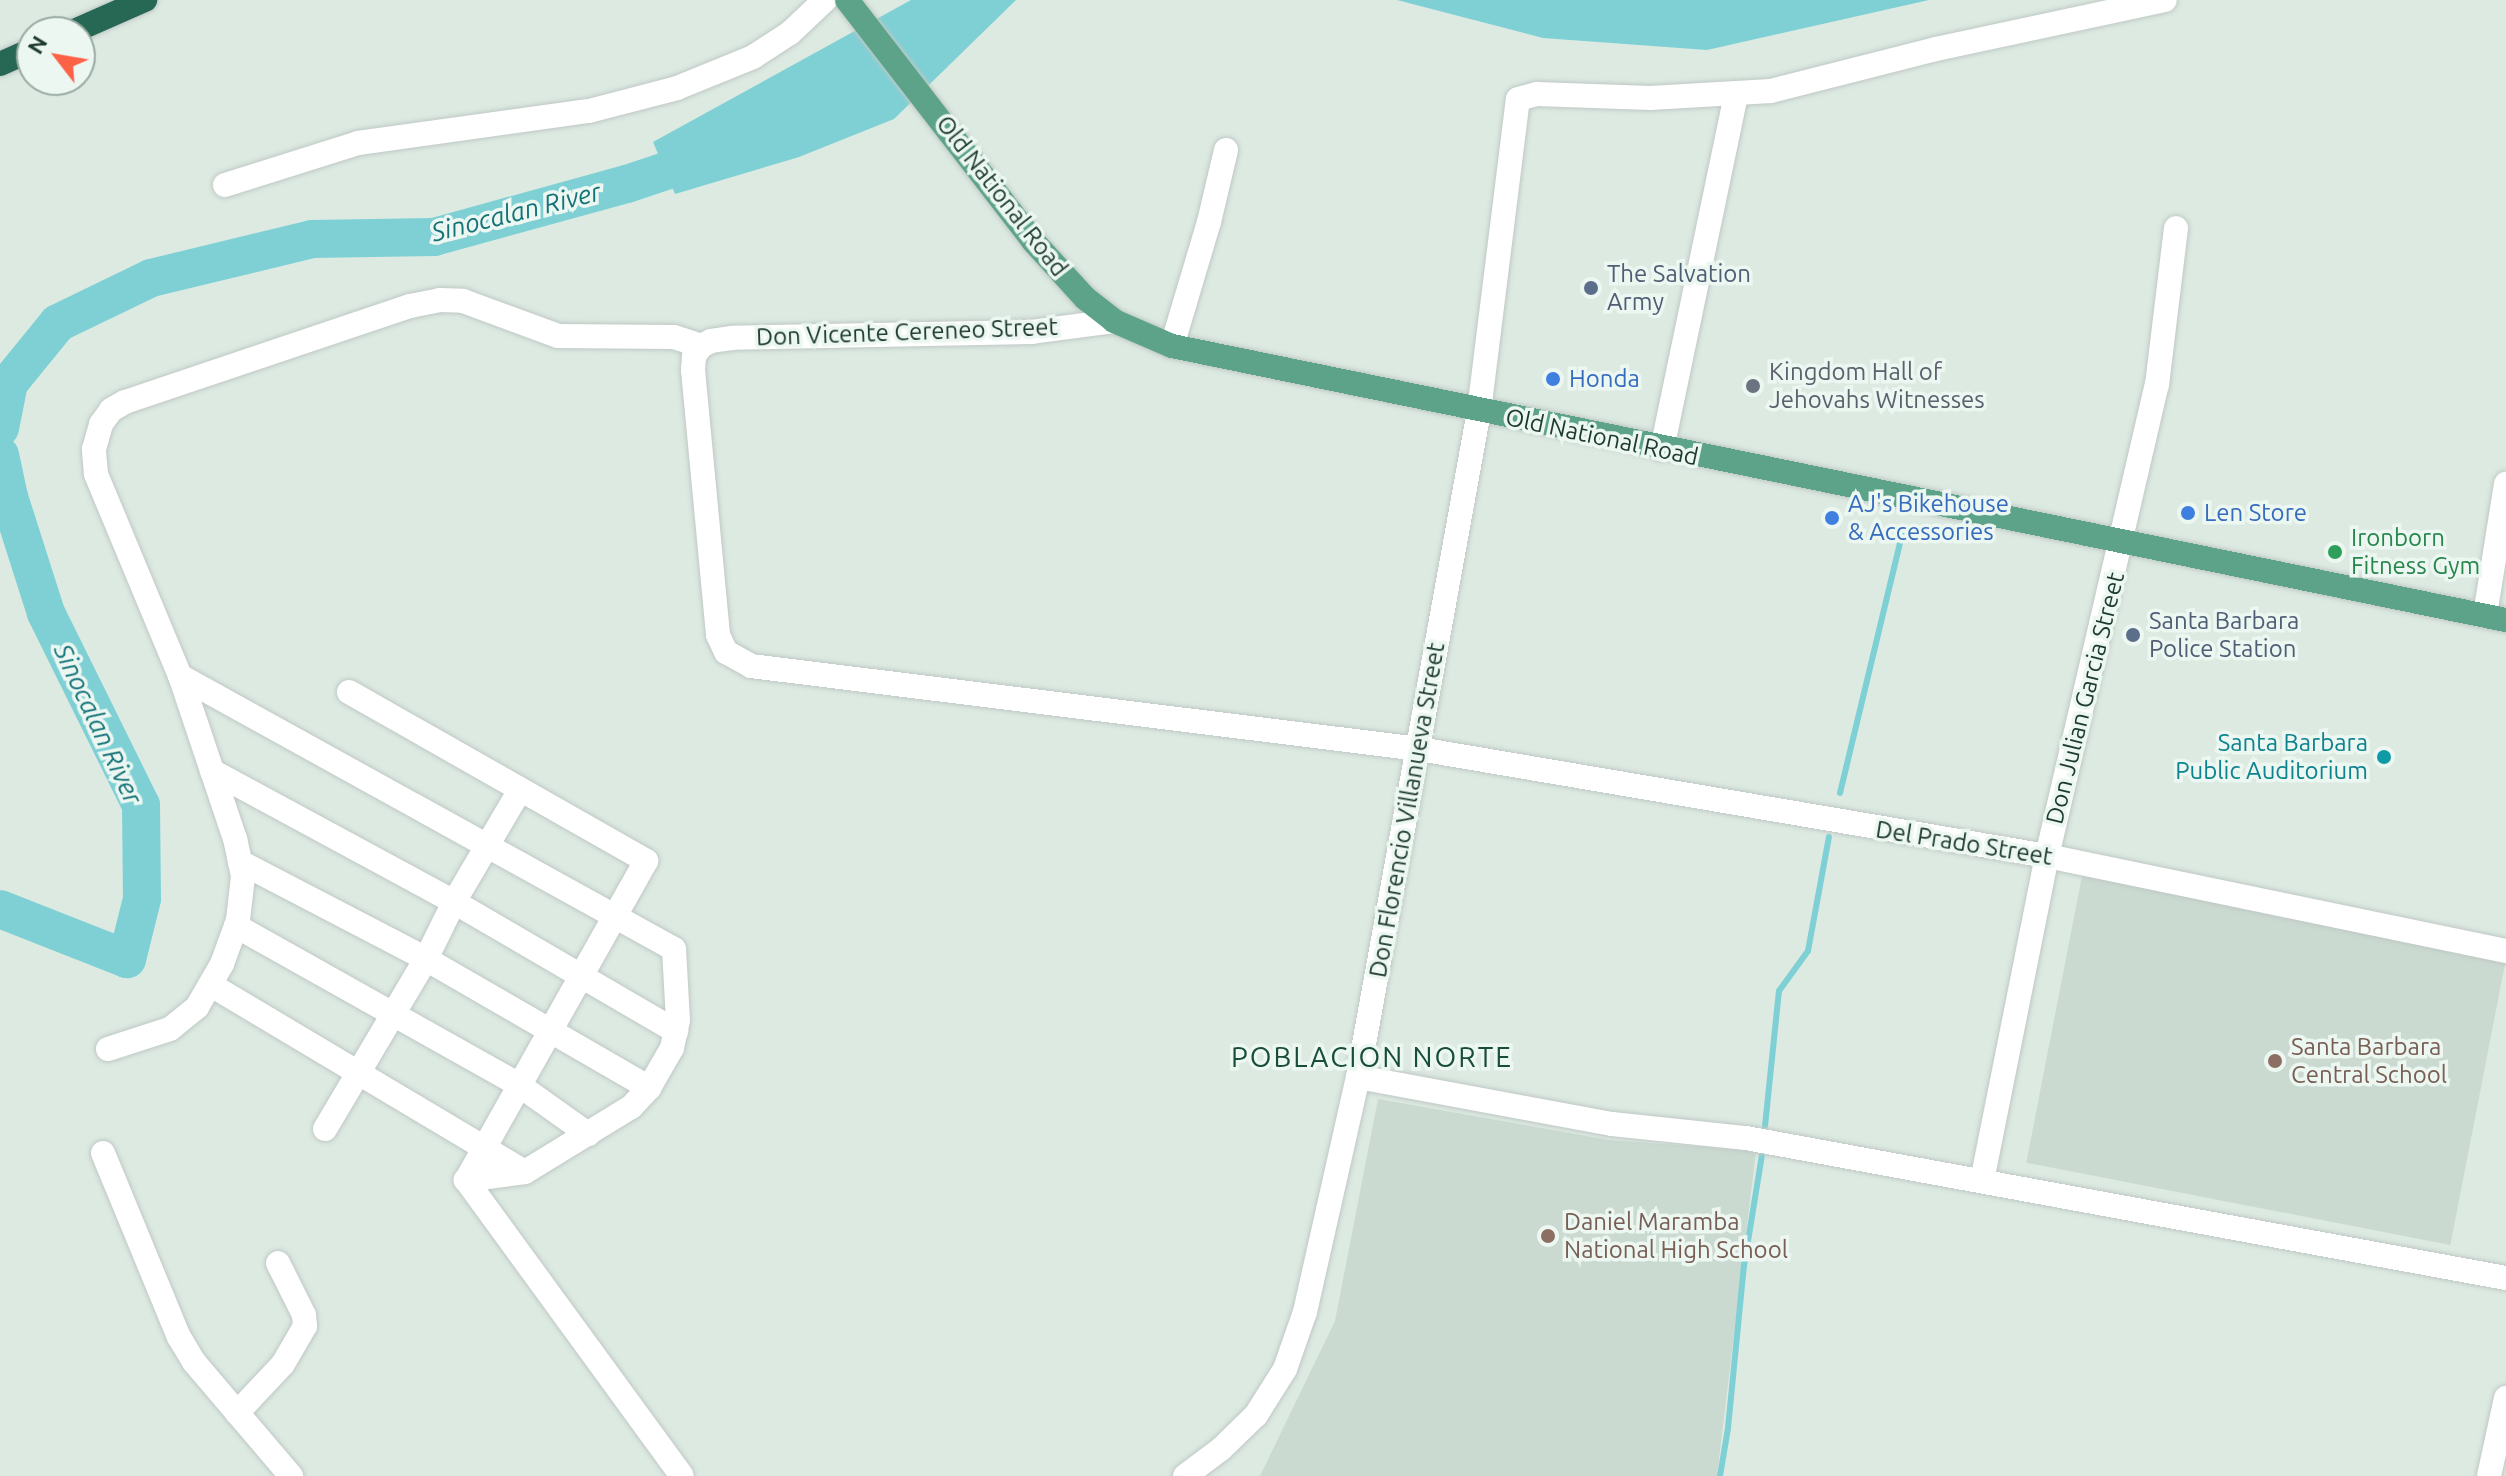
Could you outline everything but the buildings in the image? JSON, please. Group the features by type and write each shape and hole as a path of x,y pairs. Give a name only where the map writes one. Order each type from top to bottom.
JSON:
{"highway":[{"path":"96,20 134,2"}],"main road":[{"name":"Old National Road","path":"847,0 970,155 1033,241 1085,298 1114,321 1172,346 2122,544 2495,618"}],"street":[{"path":"225,185 358,143 589,111 677,88 753,57 790,33 825,0"},
{"path":"1662,449 1736,94 1830,78 1936,49 2165,0"},
{"name":"Don Florencio Villanueva Street","path":"1185,1476 1221,1449 1256,1415 1285,1369 1305,1312 1358,1077 1479,411 1518,99 1537,94 1650,98 1736,94"},
{"path":"1172,346 1209,222 1226,150"},
{"name":"Don Julian Garcia Street","path":"1982,1181 2047,856 2157,385 2176,228"},
{"path":"108,1049 170,1029 197,1007 222,964 236,926 243,876 180,676 96,474 94,449 101,424 111,410 125,402 410,306 440,300 463,301 558,336 674,337 701,346"},
{"name":"Don Vicente Cereneo Street","path":"701,346 732,338 1032,332 1114,321"},
{"name":"Del Prado Street","path":"701,346 694,356 693,370 718,635 726,652 737,661 751,666 1419,749 2047,856 2506,951"},
{"path":"2495,618 2506,484"},
{"path":"180,676 674,949 676,1031 672,1048 649,1088 631,1107 525,1172 466,1180"},
{"path":"349,692 646,861 466,1180"},
{"path":"212,771 454,902 676,1031"},
{"path":"325,1129 426,959 454,902 520,790"},
{"path":"240,862 426,959 649,1088"},
{"path":"236,926 519,1085 588,1134"},
{"path":"211,985 525,1172"},
{"path":"1358,1077 1612,1124 1746,1138 2506,1278"},
{"path":"103,1153 179,1337 194,1362 291,1476"},
{"path":"466,1180 682,1476"},
{"path":"237,1413 283,1364 305,1326 278,1263"},
{"path":"2489,1476 2506,1398"}],"shaded area":[{"name":"Santa Barbara Central School","path":"2082,876 2506,958 2450,1245 2026,1163"},
{"name":"Daniel Maramba National High School","path":"1378,1099 1609,1140 1756,1151 1717,1476 1260,1476 1335,1321"}],"water":[{"path":"911,0 1016,0 894,119 799,157 675,194 653,142"},
{"path":"1397,0 1929,0 1707,50 1543,38"}],"waterway":[{"name":"Sinocalan River","path":"0,428 9,383 58,323 151,278 312,239 434,237 627,184 716,154"},
{"name":"Sinocalan River","path":"0,455 9,497 46,613 141,805 142,899 127,959 0,909"},
{"path":"1840,793 1902,535"},
{"path":"1765,1126 1779,991 1808,951 1829,837"},
{"path":"1720,1476 1728,1428 1744,1266 1763,1149"}],"place":[{"name":"The Salvation Army","path":"1591,288"},
{"name":"Honda","path":"1553,379"},
{"name":"Kingdom Hall of Jehovahs Witnesses","path":"1753,386"},
{"name":"Len Store","path":"2188,513"},
{"name":"AJ's Bikehouse & Accessories","path":"1832,518"},
{"name":"Ironborn Fitness Gym","path":"2335,552"},
{"name":"Santa Barbara Police Station","path":"2133,635"},
{"name":"Santa Barbara Public Auditorium","path":"2384,757"},
{"name":"Santa Barbara Central School","path":"2275,1061"},
{"name":"Daniel Maramba National High School","path":"1548,1236"}],"district":[{"name":"POBLACION NORTE","path":"1372,1057"}]}
